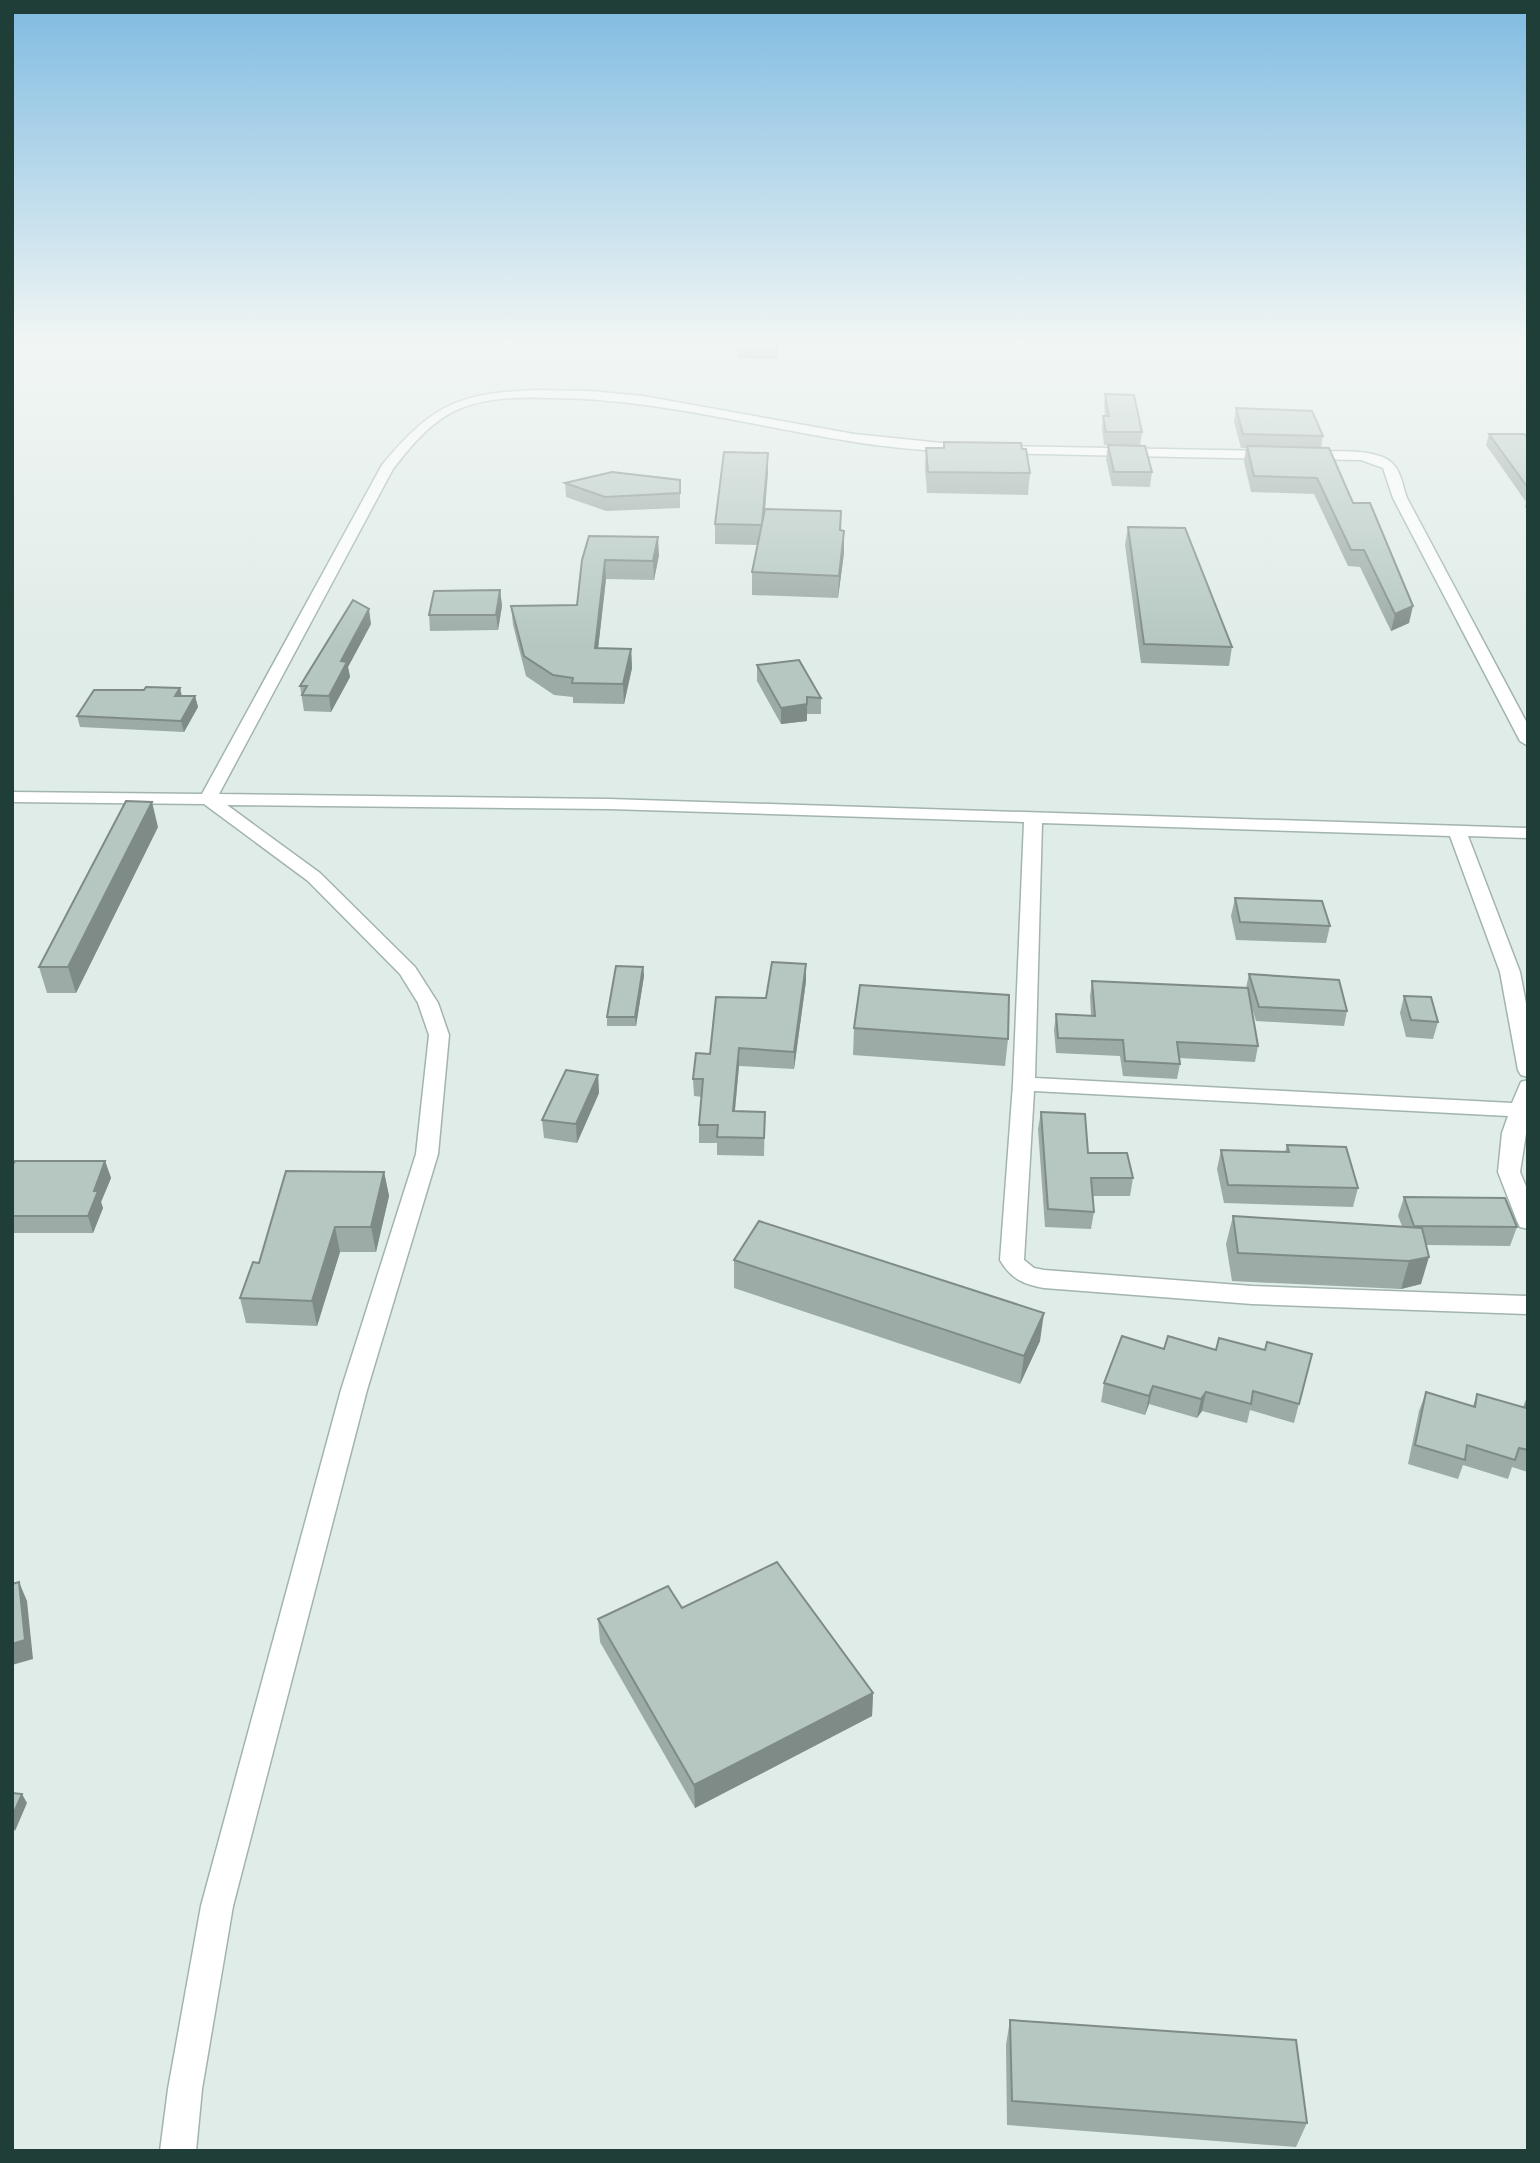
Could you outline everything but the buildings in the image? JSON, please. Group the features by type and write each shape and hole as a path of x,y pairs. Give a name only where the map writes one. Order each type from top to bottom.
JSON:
{"street":[{"path":"208,799 387,468 407,445"},
{"path":"899,445 940,449 1288,455 1380,460 1387,465 1400,498 1528,741"},
{"path":"12,797 609,804 1528,833"},
{"path":"178,2151 185,2089 217,1906 354,1390 428,1154 434,1065 439,1035 428,1003 408,971 314,877 208,799"},
{"path":"1033,818 1024,1084 1012,1260 1021,1273 1044,1279 1252,1295 1528,1305"},
{"path":"1457,832 1510,972 1528,1070"},
{"path":"1024,1084 1522,1110"},
{"path":"1528,1087 1513,1133 1509,1172 1528,1221"}]}
